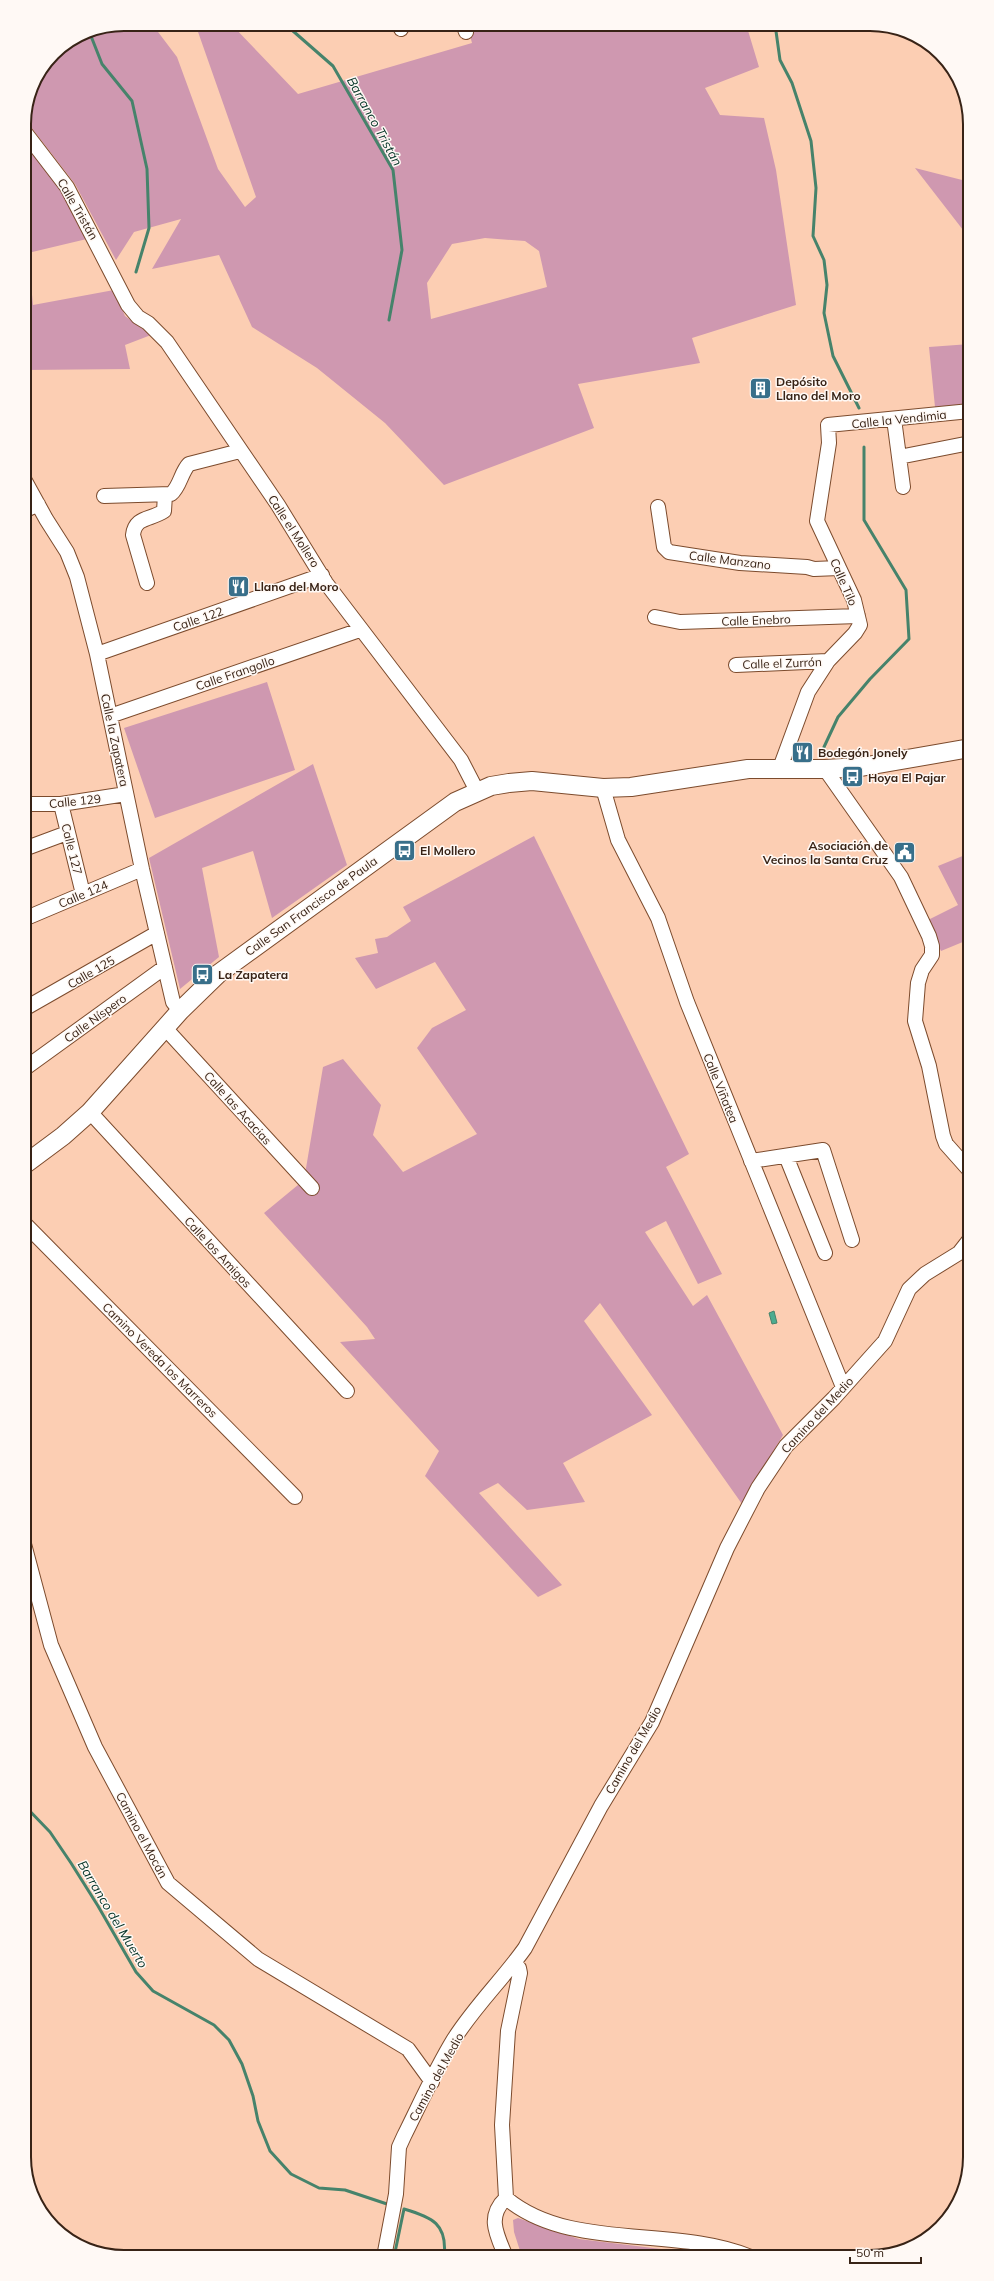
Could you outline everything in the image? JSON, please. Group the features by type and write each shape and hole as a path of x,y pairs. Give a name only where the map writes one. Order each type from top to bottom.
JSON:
{"main road":[{"name":"Calle San Francisco de Paula","path":"31,1159 63,1136 90,1112 180,1011 218,974 455,802 477,791 509,782 532,781 602,788 660,784 748,769 825,769 861,766 963,749"}],"street":[{"name":"Calle Tristán","path":"31,140 67,187 122,293"},
{"name":"Calle el Mollero","path":"122,293 132,311 148,323 167,342 240,452 278,505 322,575 360,630 461,760 477,791"},
{"name":"Calle la Vendimia","path":"828,425 963,412"},
{"path":"894,419 903,487"},
{"name":"Calle Tilo","path":"780,768 804,698 828,661 860,625 854,600 817,521 829,443 828,425"},
{"path":"899,457 963,444"},
{"path":"104,496 171,494 176,490 183,472 189,464 240,452"},
{"name":"Calle la Zapatera","path":"31,492 67,552 76,577 97,654 142,869 173,1002 180,1011"},
{"path":"147,583 133,535 134,529 140,521 164,511 165,495"},
{"path":"31,508 38,504"},
{"name":"Calle Manzano","path":"658,507 664,547 669,552 740,563 807,567 814,569 839,568"},
{"name":"Calle 122","path":"97,654 322,575"},
{"name":"Calle Enebro","path":"655,617 680,622 858,616"},
{"name":"Calle Frangollo","path":"110,716 360,630"},
{"name":"Calle el Zurrón","path":"736,665 828,661"},
{"path":"825,769 902,877 929,936 932,946 932,955 922,970 918,983 915,1021 929,1066 943,1136 946,1144 963,1163"},
{"name":"Calle Viñatea","path":"602,788 618,840 658,918 676,974 843,1387"},
{"name":"Calle 129","path":"31,804 61,804 126,794"},
{"name":"Calle 127","path":"61,804 83,894"},
{"path":"31,846 67,833"},
{"name":"Calle 124","path":"31,916 142,869"},
{"name":"Calle 125","path":"31,1005 157,933"},
{"name":"Calle Níspero","path":"31,1064 165,967"},
{"name":"Calle las Acacias","path":"165,1028 312,1188"},
{"name":"Calle los Amigos","path":"90,1112 347,1391"},
{"path":"751,1161 823,1150 852,1240"},
{"path":"786,1156 825,1253"},
{"name":"Camino Vereda los Marreros","path":"31,1229 295,1497"},
{"name":"Camino del Medio","path":"385,2250 396,2194 399,2147 454,2039 492,1987 515,1962 553,1898 601,1806 652,1722 727,1548 758,1488 786,1446 885,1341 909,1289 924,1274 959,1252 963,1247"},
{"name":"Camino el Mocán","path":"31,1570 51,1645 95,1747 168,1883 258,1959 408,2049 432,2082"},
{"path":"503,2250 495,2231 494,2219 498,2206 506,2198 502,2124 508,2031 520,1974 519,1968 515,1962"},
{"path":"506,2198 516,2206 534,2215 580,2230 693,2241 729,2250"}],"shaded area":[{"path":"118,31 157,31 177,57 218,169 245,207 256,197 198,31 238,31 298,94 472,43 469,31 748,31 759,67 705,88 720,115 764,118 776,170 796,305 692,338 700,363 578,384 594,428 444,485 385,423 317,368 252,327 219,255 152,269 181,219 134,232 116,260 75,184 31,127 34,100 43,78 58,58 78,43 100,34","holes":["485,238 525,241 539,251 547,287 431,319 427,283 452,244"]},
{"path":"31,146 62,185 91,238 31,252"},
{"path":"915,168 963,180 963,230"},
{"path":"31,284 33,305 114,290 125,316 151,335 125,345 130,369 31,370"},
{"path":"963,345 963,405 935,407 929,347"},
{"path":"267,682 295,770 155,818 124,728"},
{"path":"313,764 347,865 272,918 253,851 202,868 219,957 180,989 149,858"},
{"path":"534,836 689,1154 666,1167 722,1274 698,1284 666,1221 645,1232 693,1306 707,1295 783,1435 742,1504 600,1303 584,1321 652,1415 563,1463 585,1502 527,1510 498,1483 479,1493 562,1585 538,1597 425,1476 439,1451 340,1342 375,1339 367,1327 264,1213 304,1180 323,1067 343,1059 381,1105 373,1135 403,1172 477,1134 417,1048 432,1028 466,1010 435,962 376,989 355,958 378,953 375,939 387,937 411,921 403,907"},
{"path":"963,856 963,942 941,951 926,921 958,905 938,866"},
{"path":"518,2218 579,2239 669,2250 520,2250 514,2232 513,2220"}],"water":[{"path":"774,1311 777,1323 772,1324 769,1313"}],"waterway":[{"name":"Barranco Tristán","path":"293,31 333,66 393,170 402,250 389,320"},
{"path":"776,31 780,60 792,83 811,141 816,188 813,236 824,260 827,285 824,313 833,356 859,408"},
{"path":"91,37 102,64 132,101 147,169 149,228 136,272"},
{"path":"824,747 838,717 870,679 909,639 906,590 864,520 864,447"},
{"name":"Barranco del Muerto","path":"31,1812 50,1832 71,1863 136,1972 153,1991 214,2025 229,2040 242,2064 253,2096 258,2121 270,2151 291,2174 319,2188 345,2190 387,2204"},
{"name":"Barranco del Muerto","path":"395,2250 404,2209 423,2215 436,2224 443,2237 445,2250"}],"place":[{"name":"Depósito Llano del Moro","path":"760,388"},
{"name":"Llano del Moro","path":"238,586"},
{"name":"Bodegón Jonely","path":"802,752"},
{"name":"Hoya El Pajar","path":"852,777"},
{"name":"El Mollero","path":"404,850"},
{"name":"Asociación de Vecinos la Santa Cruz","path":"904,852"},
{"name":"La Zapatera","path":"202,974"}]}
